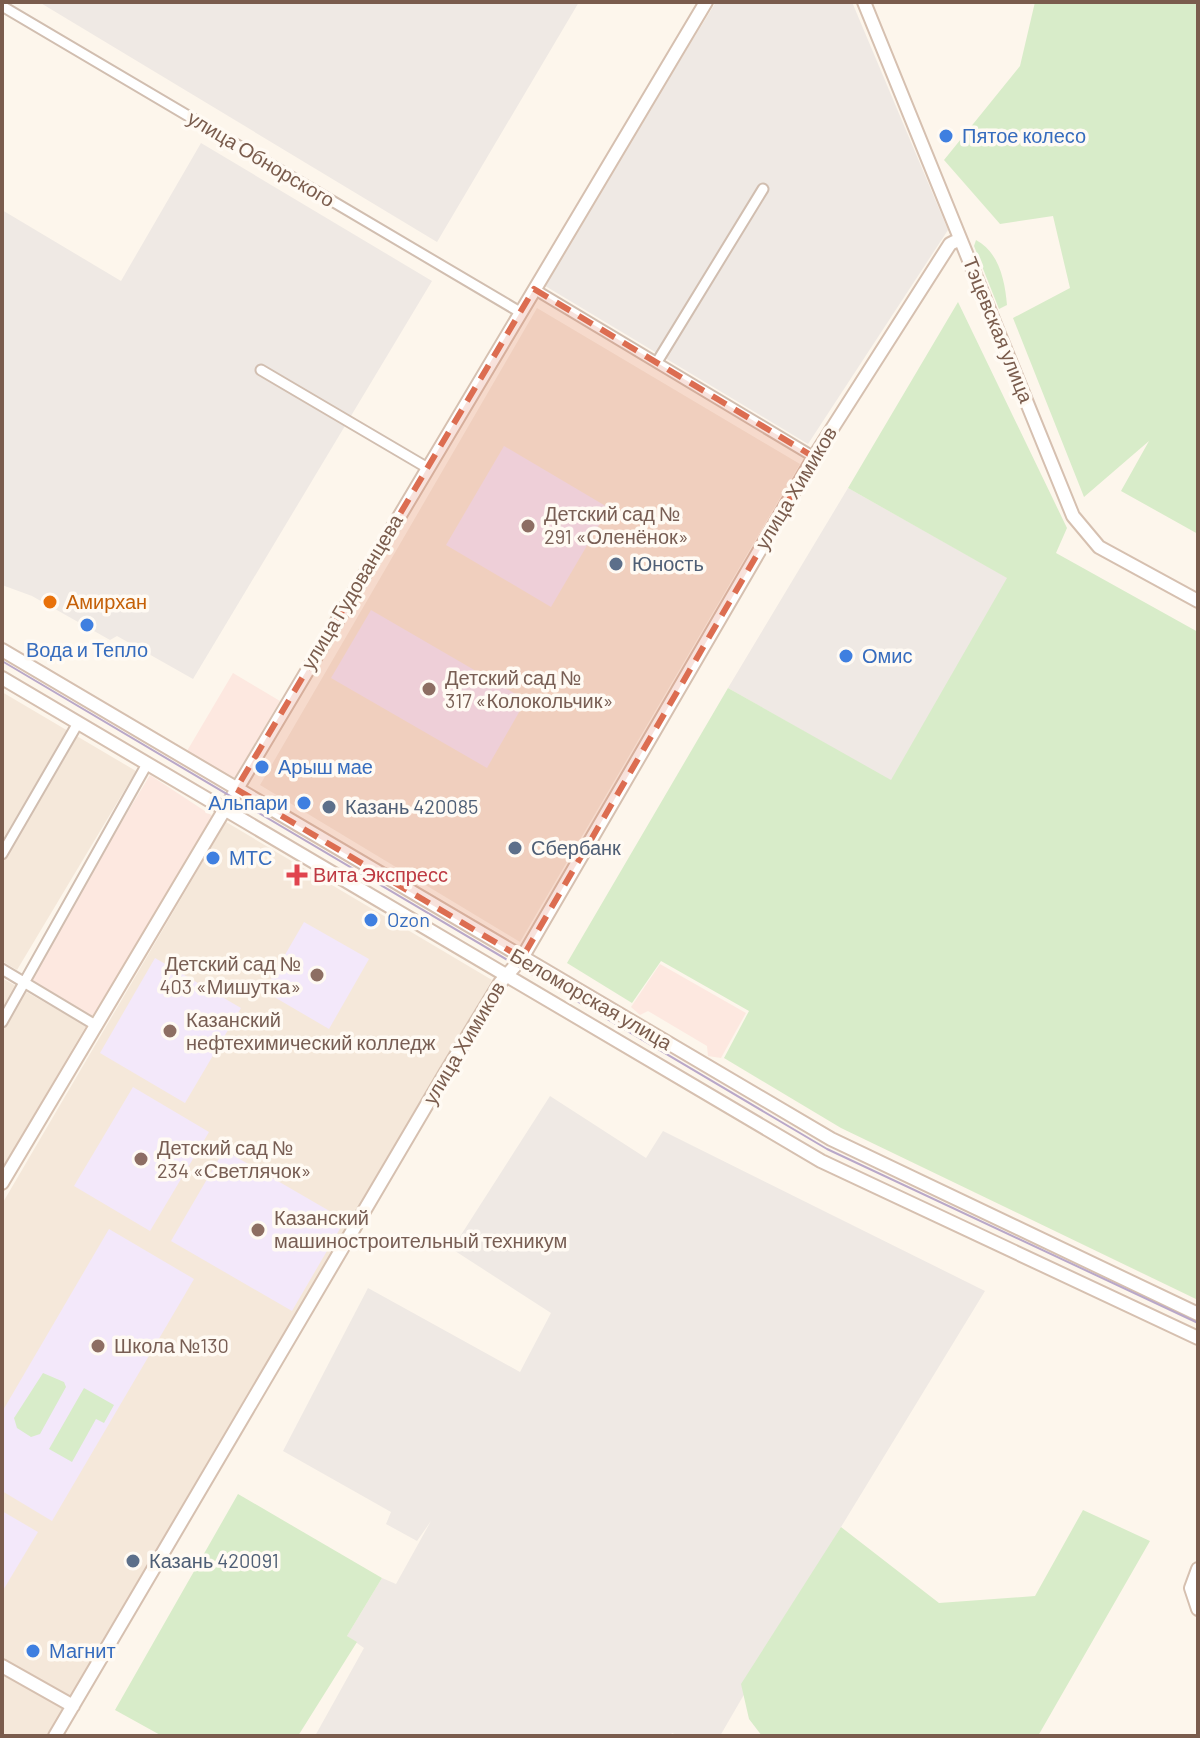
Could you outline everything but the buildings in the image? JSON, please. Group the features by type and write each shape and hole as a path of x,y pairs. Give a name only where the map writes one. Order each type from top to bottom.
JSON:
{"main road":[{"name":"улица Гудованцева","path":"2,1183 426,467 706,2"},
{"name":"Тэцевская улица","path":"864,2 1073,516 1099,547 1198,601"},
{"name":"улица Химиков","path":"55,1736 297,1321 505,975 522,958 814,457 950,244 960,239"},
{"name":"Беломорская улица","path":"2,650 831,1139 1198,1314"},
{"name":"Беломорская улица","path":"4,683 78,723 821,1161 1181,1329 1198,1341"},
{"path":"821,1161 831,1139"},
{"path":"1198,1569 1191,1588 1198,1609"},
{"path":"2,1666 73,1706"}],"street":[{"name":"улица Обнорского","path":"2,6 520,312"},
{"path":"657,362 763,189"},
{"path":"534,289 814,457"},
{"path":"261,370 426,467"},
{"path":"2,854 78,723"},
{"path":"2,1022 22,989 22,981 147,764"},
{"path":"2,969 97,1026"}],"highlighted area":[{"path":"534,289 814,457 522,958 236,789"}],"shaded area":[{"path":"39,2 579,2 437,242"},
{"path":"716,2 852,2 948,230 808,444 542,284"},
{"path":"201,143 432,281 193,679 117,636 110,640 32,596 2,585 2,210 121,281"},
{"path":"537,308 800,464 520,942 260,785"},
{"name":"Детский сад № 291 «Оленёнок»","path":"504,446 609,508 551,607 446,545"},
{"path":"848,488 1008,578 891,781 728,688"},
{"name":"Детский сад № 317 «Колокольчик»","path":"371,610 526,700 487,768 331,678"},
{"path":"233,673 280,701 234,779 187,751"},
{"path":"2,692 136,771 17,970 2,961"},
{"path":"150,775 214,817 91,1018 27,979"},
{"path":"226,822 492,980 47,1736 2,1736 2,1204"},
{"name":"Детский сад № 403 «Мишутка»","path":"304,922 369,959 329,1029 264,991"},
{"name":"Казанский нефтехимический колледж","path":"155,958 241,1008 185,1103 100,1053"},
{"path":"660,964 746,1013 721,1058 708,1056 707,1046 648,1011 640,1015 631,1007"},
{"path":"2,978 86,1026 2,1169"},
{"name":"Детский сад № 234 «Светлячок»","path":"133,1087 209,1132 150,1231 74,1186"},
{"path":"550,1096 646,1158 663,1131 985,1291 841,1527 720,1736 679,1736 672,1733 670,1736 315,1736 364,1648 347,1636 382,1578 396,1584 431,1521 417,1541 386,1524 391,1512 283,1451 368,1288 520,1372 551,1313 452,1249"},
{"name":"Казанский машиностроительный техникум","path":"224,1150 345,1220 292,1311 171,1241"},
{"name":"Школа №130","path":"109,1229 194,1279 52,1521 2,1491 2,1412"},
{"path":"2,1511 38,1532 2,1592"}],"green space":[{"path":"1035,2 1198,2 1198,534 1121,491 1149,441 1084,497 1013,318 1070,288 1053,216 1000,224 944,160 1020,66"},
{"path":"976,240 990,252 1005,286 1007,305 999,309 974,246"},
{"path":"958,302 1067,528 1056,553 1198,632 1198,1300 841,1128 724,1058 749,1011 661,961 632,1003 567,963 728,688 891,780 1007,578 848,488"},
{"path":"43,1373 64,1382 66,1387 40,1434 31,1437 17,1428 14,1418"},
{"path":"84,1388 114,1405 104,1423 96,1419 72,1462 49,1449"},
{"path":"238,1494 382,1578 347,1636 357,1642 298,1736 162,1736 115,1710"},
{"path":"1083,1510 1150,1541 1038,1736 762,1736 749,1719 741,1684 841,1527 939,1603 1035,1596"}],"tram line":[{"path":"2,661 827,1149 1198,1323"}],"place":[{"name":"Пятое колесо","path":"946,136"},
{"name":"Детский сад № 291 «Оленёнок»","path":"528,526"},
{"name":"Юность","path":"616,564"},
{"name":"Амирхан","path":"50,602"},
{"name":"Вода и Тепло","path":"87,625"},
{"name":"Омис","path":"846,656"},
{"name":"Детский сад № 317 «Колокольчик»","path":"429,689"},
{"name":"Арыш мае","path":"262,767"},
{"name":"Альпари","path":"304,803"},
{"name":"Казань 420085","path":"329,807"},
{"name":"Сбербанк","path":"515,848"},
{"name":"МТС","path":"213,858"},
{"name":"Вита Экспресс","path":"297,875"},
{"name":"Ozon","path":"371,920"},
{"name":"Детский сад № 403 «Мишутка»","path":"317,975"},
{"name":"Казанский нефтехимический колледж","path":"170,1031"},
{"name":"Детский сад № 234 «Светлячок»","path":"141,1159"},
{"name":"Казанский машиностроительный техникум","path":"258,1230"},
{"name":"Школа №130","path":"98,1346"},
{"name":"Казань 420091","path":"133,1561"},
{"name":"Магнит","path":"33,1651"}]}
